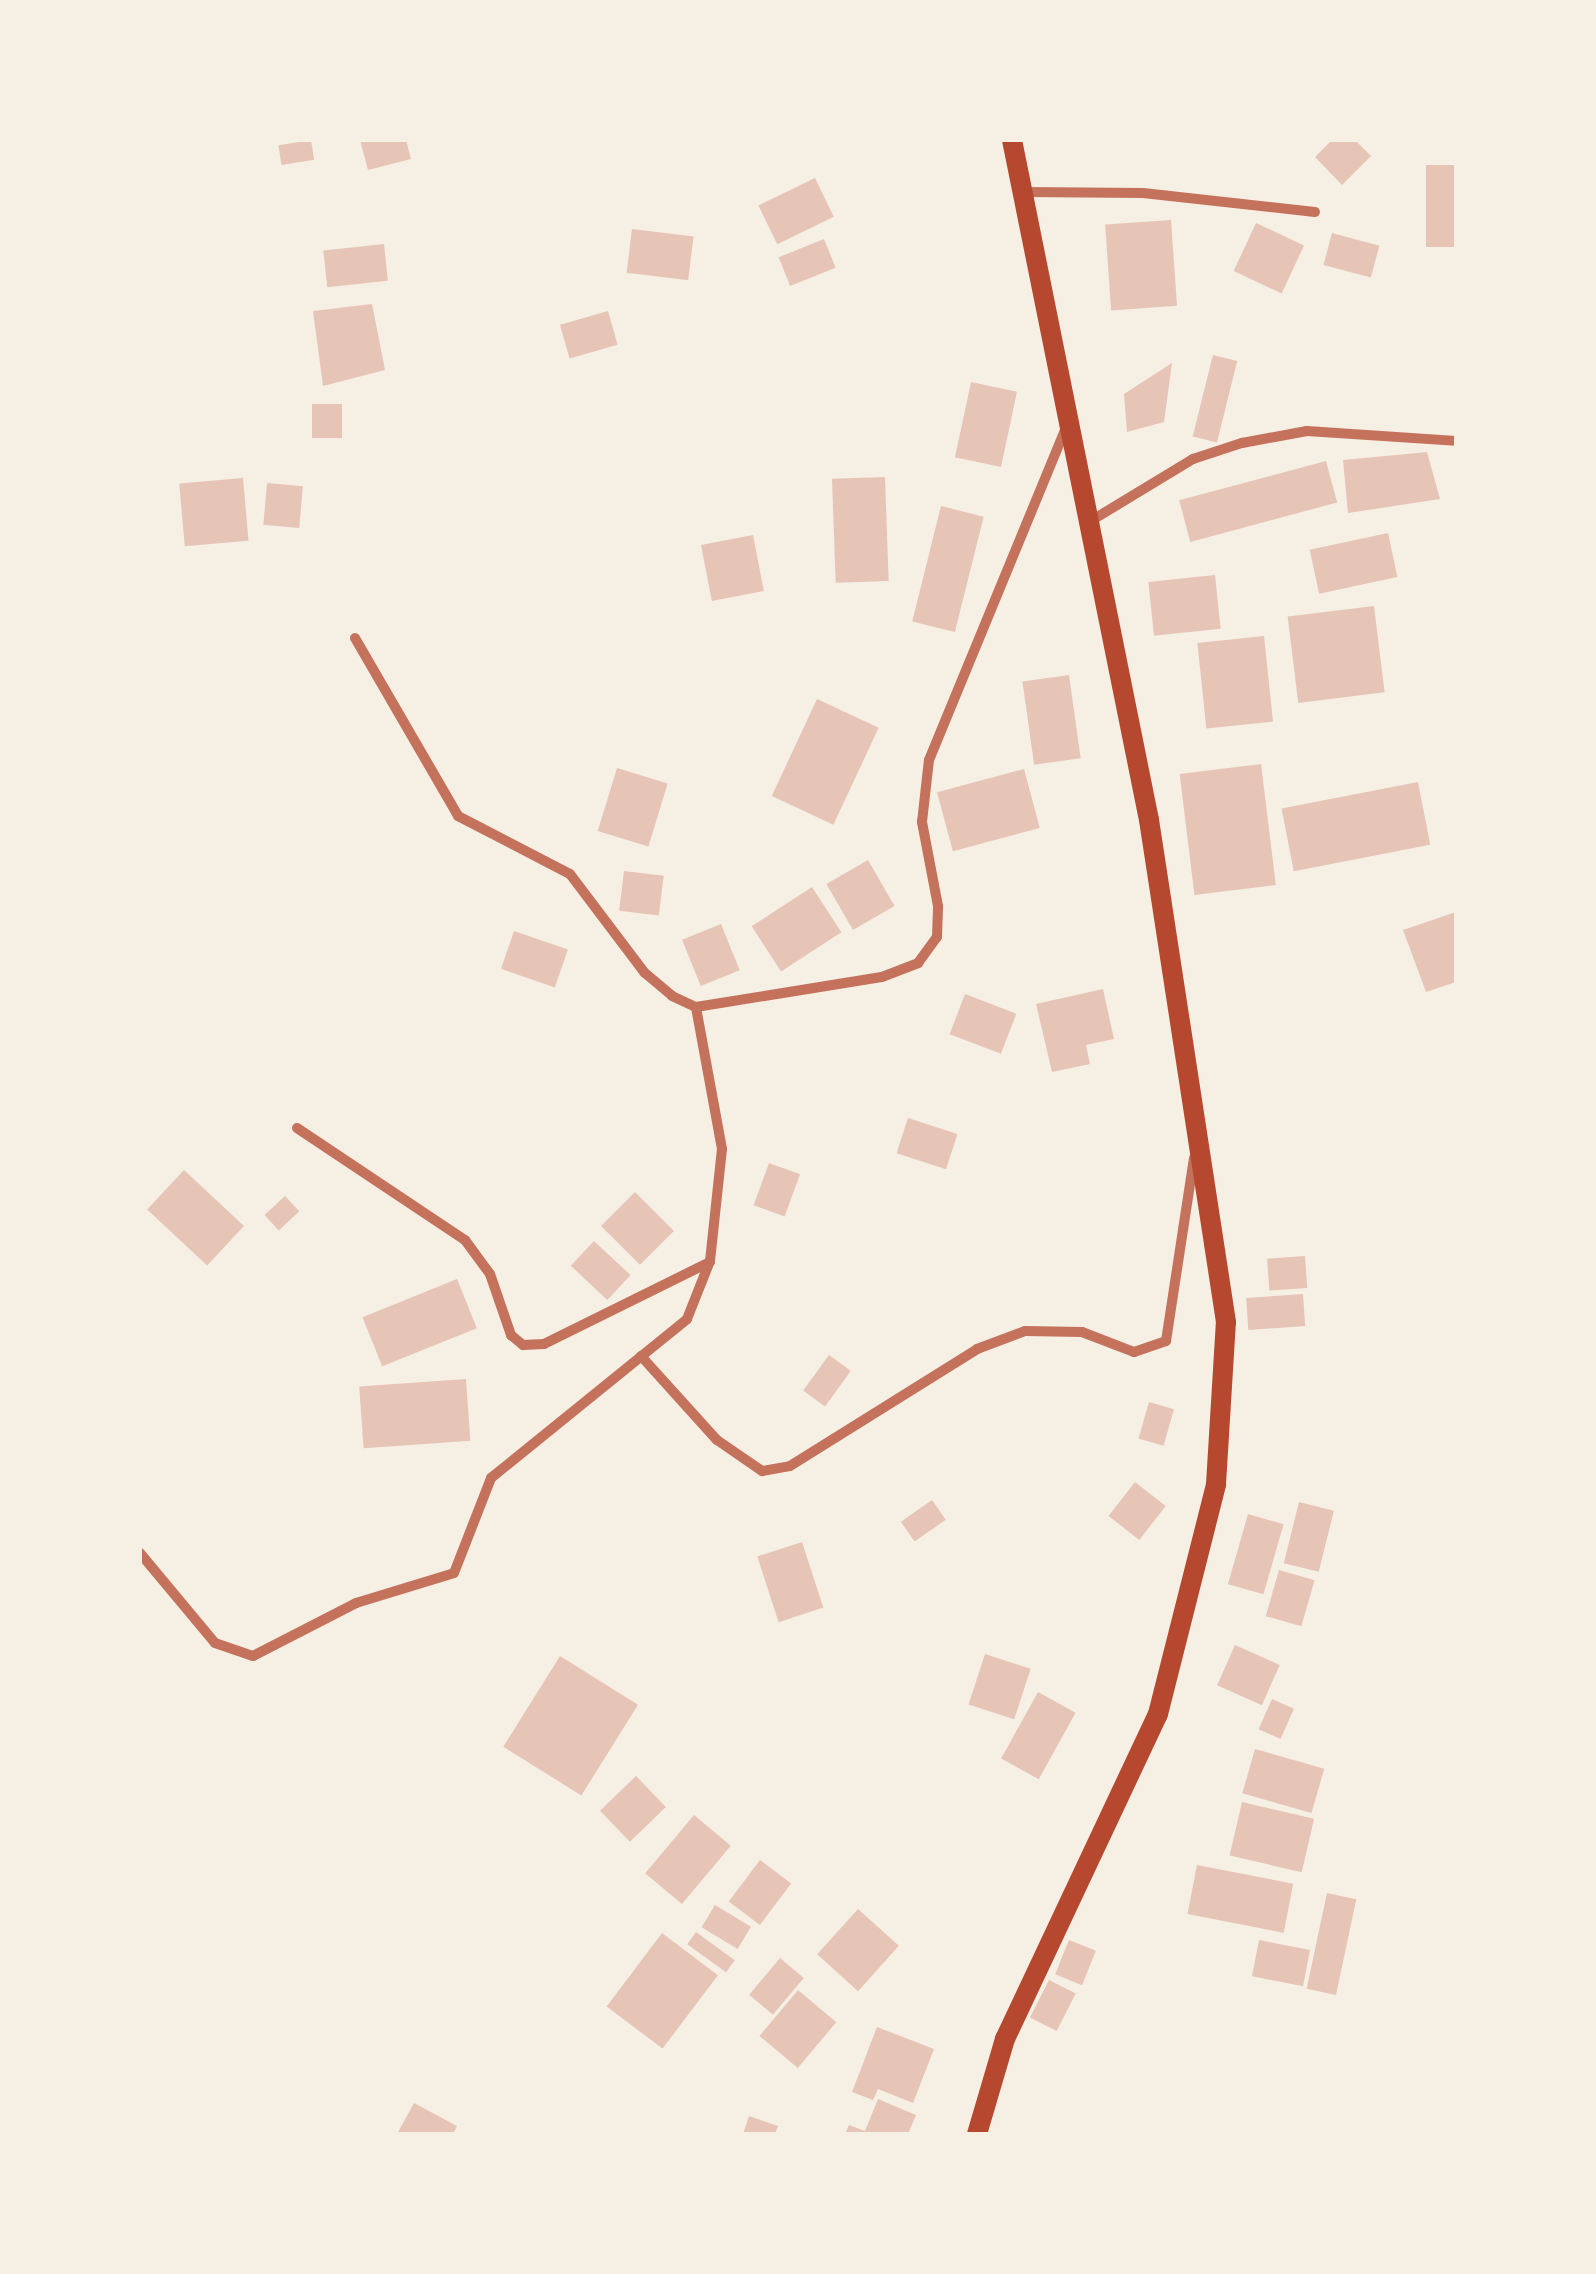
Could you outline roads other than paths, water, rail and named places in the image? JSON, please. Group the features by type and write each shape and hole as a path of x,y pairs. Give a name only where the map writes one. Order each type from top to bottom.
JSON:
{"main road":[{"path":"977,2134 1005,2039 1158,1714 1202,1561 1216,1484 1226,1322 1150,820 1012,140"}],"street":[{"path":"1024,192 1143,193 1315,212"},
{"path":"355,638 458,816 570,874 645,974 696,1007 882,977 918,962 937,937 938,906 922,822 929,760 1068,421"},
{"path":"1088,522 1193,460 1242,443 1307,431 1456,441"},
{"path":"140,1552 215,1643 253,1656 356,1603 454,1573 491,1478 687,1318 710,1261 722,1149 696,1007"},
{"path":"296,1128 466,1240 490,1274 511,1335 523,1345 544,1344 710,1261"},
{"path":"641,1356 717,1440 762,1471 790,1466 977,1349 1025,1331 1082,1332 1134,1352 1166,1341 1198,1131"}]}
